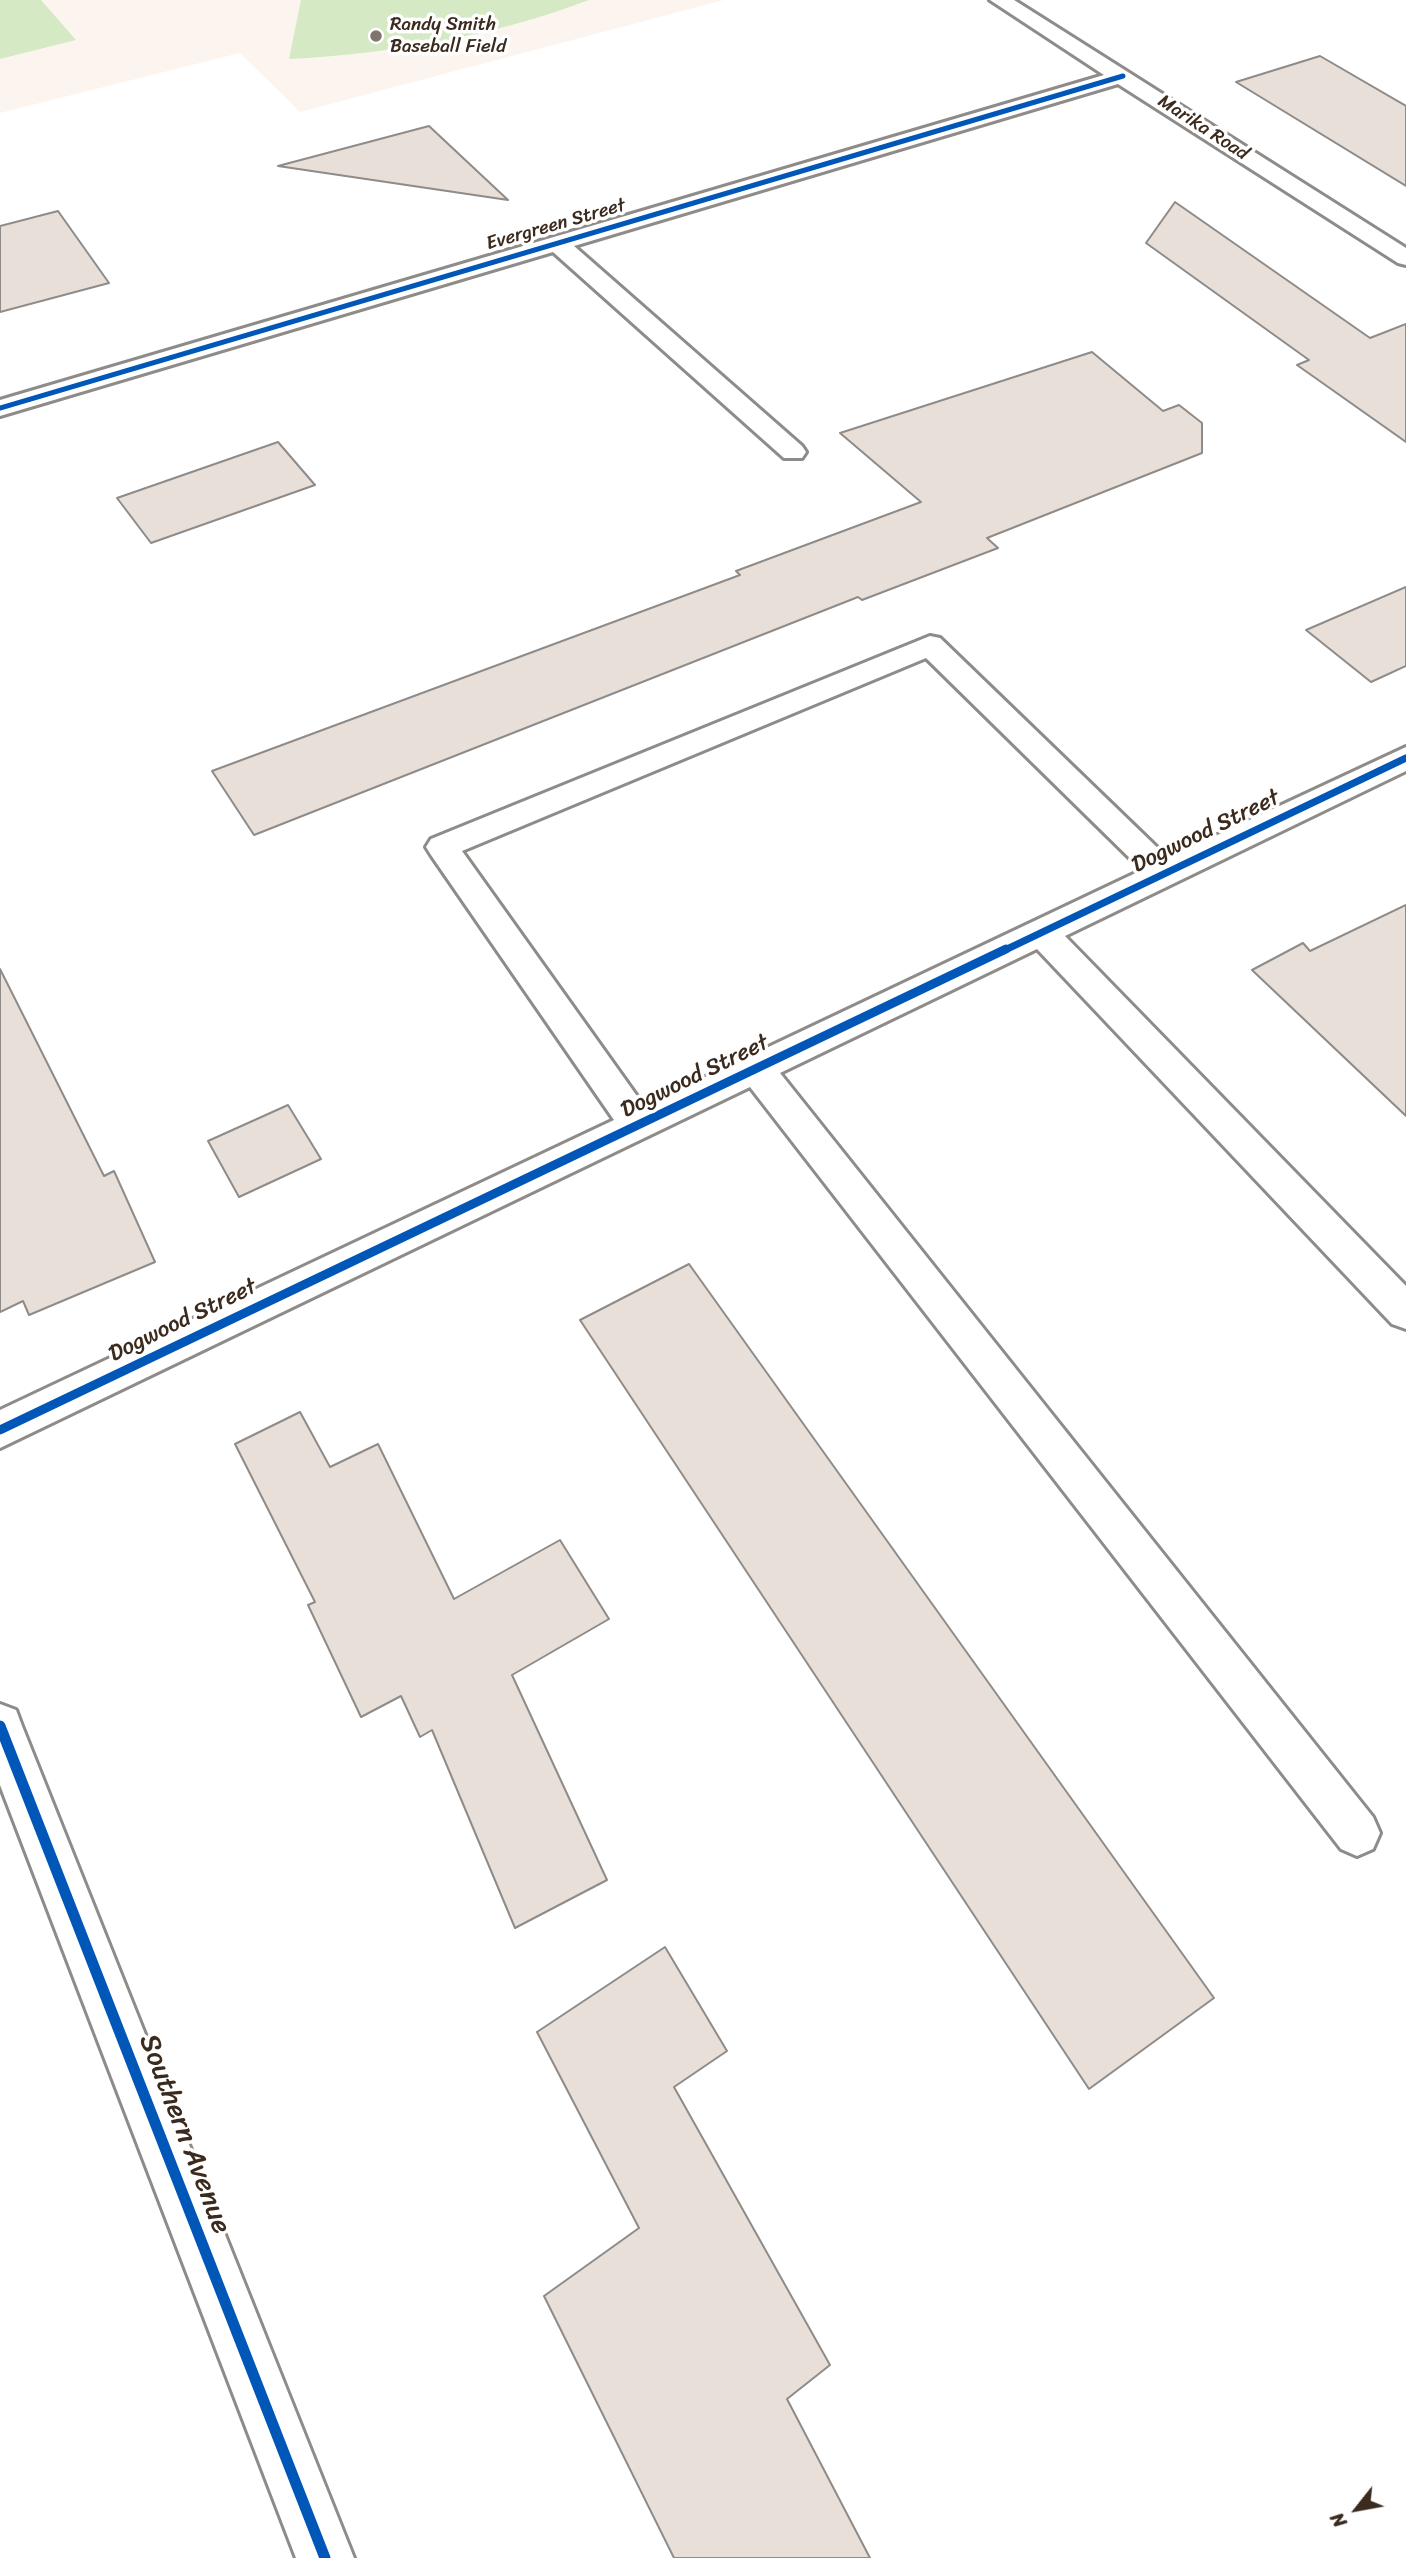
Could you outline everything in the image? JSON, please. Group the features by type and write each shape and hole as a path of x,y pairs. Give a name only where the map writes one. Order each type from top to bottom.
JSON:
{"street":[{"name":"Marika Road","path":"1000,0 1406,258"},
{"name":"Evergreen Street","path":"0,408 1123,76"},
{"path":"557,243 793,452"},
{"path":"637,1125 442,846 930,645 1164,873"},
{"path":"1392,764 1406,794"},
{"name":"Dogwood Street","path":"0,1430 1392,764"},
{"path":"1041,932 1406,1312"},
{"path":"756,1069 1357,1833"},
{"name":"Southern Avenue","path":"0,1726 325,2558"}],"shaded area":[{"path":"0,0 724,0 300,112 240,53 0,113"}],"green space":[{"path":"0,0 41,0 76,40 0,59"},
{"name":"Randy Smith Baseball Field","path":"301,0 589,0 516,24 441,41 365,53 289,59"}],"building":[{"path":"1320,56 1406,106 1406,186 1236,82"},
{"path":"429,126 508,200 278,166"},
{"path":"1175,202 1370,338 1406,324 1406,442 1297,365 1309,360 1146,243"},
{"path":"58,211 109,283 0,312 0,226"},
{"path":"1092,352 1163,411 1179,405 1202,423 1202,453 987,538 998,548 862,600 858,597 254,835 212,771 740,575 736,571 921,502 840,433"},
{"path":"278,442 315,485 151,543 117,498"},
{"path":"1406,587 1406,666 1371,682 1306,630"},
{"path":"1406,905 1406,1116 1252,970 1303,943 1310,951"},
{"path":"0,969 104,1176 114,1171 155,1262 29,1315 23,1301 0,1312"},
{"path":"288,1105 321,1159 239,1197 208,1141"},
{"path":"689,1264 1214,1998 1089,2089 580,1320"},
{"path":"300,1412 330,1467 378,1444 454,1599 560,1540 609,1619 512,1675 607,1880 515,1928 432,1730 420,1737 401,1696 361,1717 308,1605 315,1602 235,1444"},
{"path":"665,1947 727,2051 674,2087 830,2365 787,2399 870,2558 674,2558 544,2296 639,2228 537,2032"}],"cycle path":[{"path":"0,408 1123,76"},
{"path":"0,1430 1406,758"},
{"path":"0,1726 325,2558"}],"place":[{"name":"Randy Smith Baseball Field","path":"376,36"}]}
